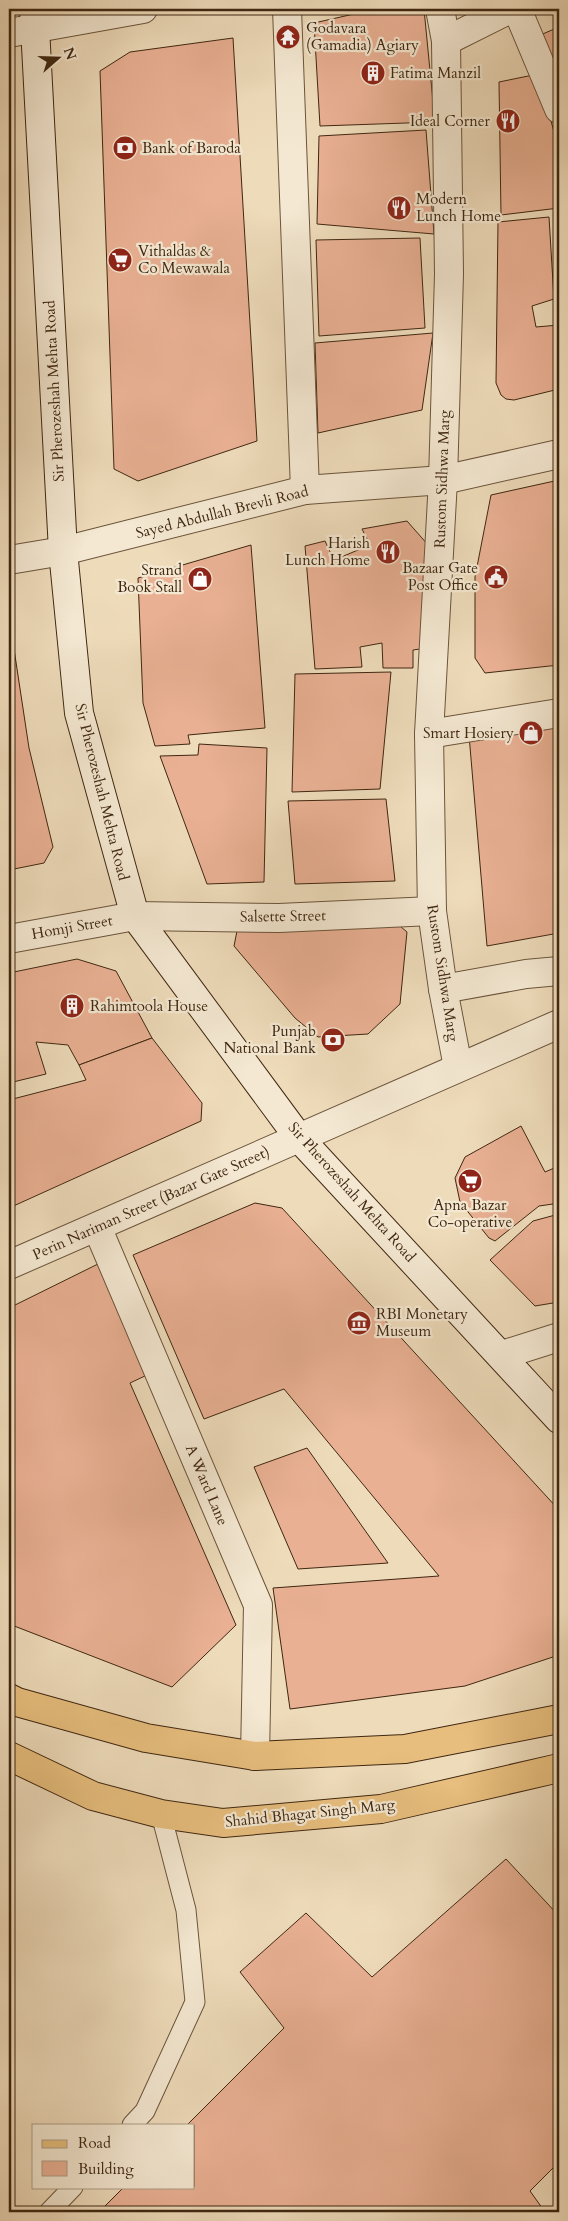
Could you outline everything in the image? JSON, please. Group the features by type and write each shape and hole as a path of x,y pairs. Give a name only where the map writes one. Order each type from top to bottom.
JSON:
{"main road":[{"path":"9,1698 17,1702 146,1738 255,1756 405,1749 559,1719"},
{"name":"Shahid Bhagat Singh Marg","path":"9,1756 93,1796 160,1814 223,1822 381,1809 559,1768"}],"street":[{"path":"9,33 35,19 143,9"},
{"path":"287,9 305,490"},
{"name":"Rustom Sidhwa Marg","path":"440,9 446,42 449,274 443,480 429,734 432,911 443,989 458,1067"},
{"path":"446,42 510,9"},
{"path":"517,9 559,109"},
{"name":"Sir Pherozeshah Mehta Road","path":"35,19 63,551 80,713 135,916 299,1138 502,1355 559,1419"},
{"name":"Sayed Abdullah Brevli Road","path":"9,560 63,551 305,490 443,480 559,454"},
{"path":"429,734 559,713"},
{"name":"Salsette Street","path":"135,916 279,918 432,911"},
{"name":"Homji Street","path":"9,939 135,916"},
{"path":"443,989 526,974 559,971"},
{"name":"Perin Nariman Street (Bazar Gate Street)","path":"9,1266 559,1024"},
{"name":"A Ward Lane","path":"97,1227 258,1605 255,1756"},
{"path":"502,1355 559,1336"}],"lane":[{"path":"133,2124 144,2111 195,2002 186,1910 160,1814"},
{"path":"49,2212 72,2188"}],"building":[{"name":"Fatima Manzil","path":"376,9 424,9 435,122 320,126 314,23"},
{"path":"559,27 559,87 538,36"},
{"path":"233,38 257,441 138,481 114,469 100,71 130,52"},
{"path":"538,74 559,150 559,208 501,215 499,82"},
{"path":"426,130 434,234 317,224 319,136"},
{"path":"549,217 554,299 532,306 536,327 559,325 559,389 514,400 506,399 501,395 496,383 498,222"},
{"path":"420,238 425,328 319,336 316,240"},
{"path":"433,333 422,410 318,433 315,343"},
{"path":"9,347 14,489 9,492"},
{"path":"559,480 559,665 485,673 475,658 475,577 491,495"},
{"path":"407,521 429,546 427,648 413,650 413,668 383,668 382,643 360,647 362,667 315,669 305,546 325,541 334,560 370,545 362,529"},
{"path":"251,545 265,728 188,735 190,744 155,746 143,703 138,578"},
{"path":"9,616 29,748 53,847 44,863 9,870"},
{"path":"391,672 380,789 292,792 295,674"},
{"path":"559,723 559,933 487,946 469,735"},
{"path":"199,744 267,748 264,882 207,884 160,756 198,755"},
{"path":"386,799 395,881 295,884 288,801"},
{"path":"394,921 407,932 400,1004 368,1034 318,1037 295,1018 234,946 238,926"},
{"name":"Rahimtoola House","path":"77,959 116,971 152,1038 79,1065 68,1045 36,1042 46,1074 9,1083 9,973"},
{"path":"152,1038 202,1103 201,1121 9,1208 9,1100 86,1080 79,1065"},
{"path":"521,1126 545,1172 559,1166 559,1209 555,1210 553,1204 539,1206 495,1241 489,1238 460,1202 455,1178 465,1157"},
{"path":"255,1203 282,1208 559,1510 559,1655 465,1686 290,1709 273,1588 439,1576 284,1389 204,1419 133,1255"},
{"path":"559,1214 559,1302 535,1306 490,1260 533,1221"},
{"path":"100,1263 147,1375 130,1383 236,1625 172,1687 9,1624 9,1308"},
{"path":"307,1448 388,1563 298,1569 254,1467"},
{"path":"506,1859 559,1916 559,2162 530,2191 545,2212 99,2212 123,2188 195,2188 195,2124 188,2124 284,2028 240,1972 306,1913 372,1977"}],"place":[{"name":"Godavara (Gamadia) Agiary","path":"288,37"},
{"name":"Fatima Manzil","path":"373,73"},
{"name":"Ideal Corner","path":"508,121"},
{"name":"Bank of Baroda","path":"125,148"},
{"name":"Modern Lunch Home","path":"399,208"},
{"name":"Vithaldas & Co Mewawala","path":"120,260"},
{"name":"Harish Lunch Home","path":"388,552"},
{"name":"Bazaar Gate Post Office","path":"496,577"},
{"name":"Strand Book Stall","path":"200,579"},
{"name":"Smart Hosiery","path":"531,733"},
{"name":"Rahimtoola House","path":"72,1006"},
{"name":"Punjab National Bank","path":"333,1040"},
{"name":"Apna Bazar Co-operative","path":"470,1181"},
{"name":"RBI Monetary Museum","path":"359,1323"}]}
